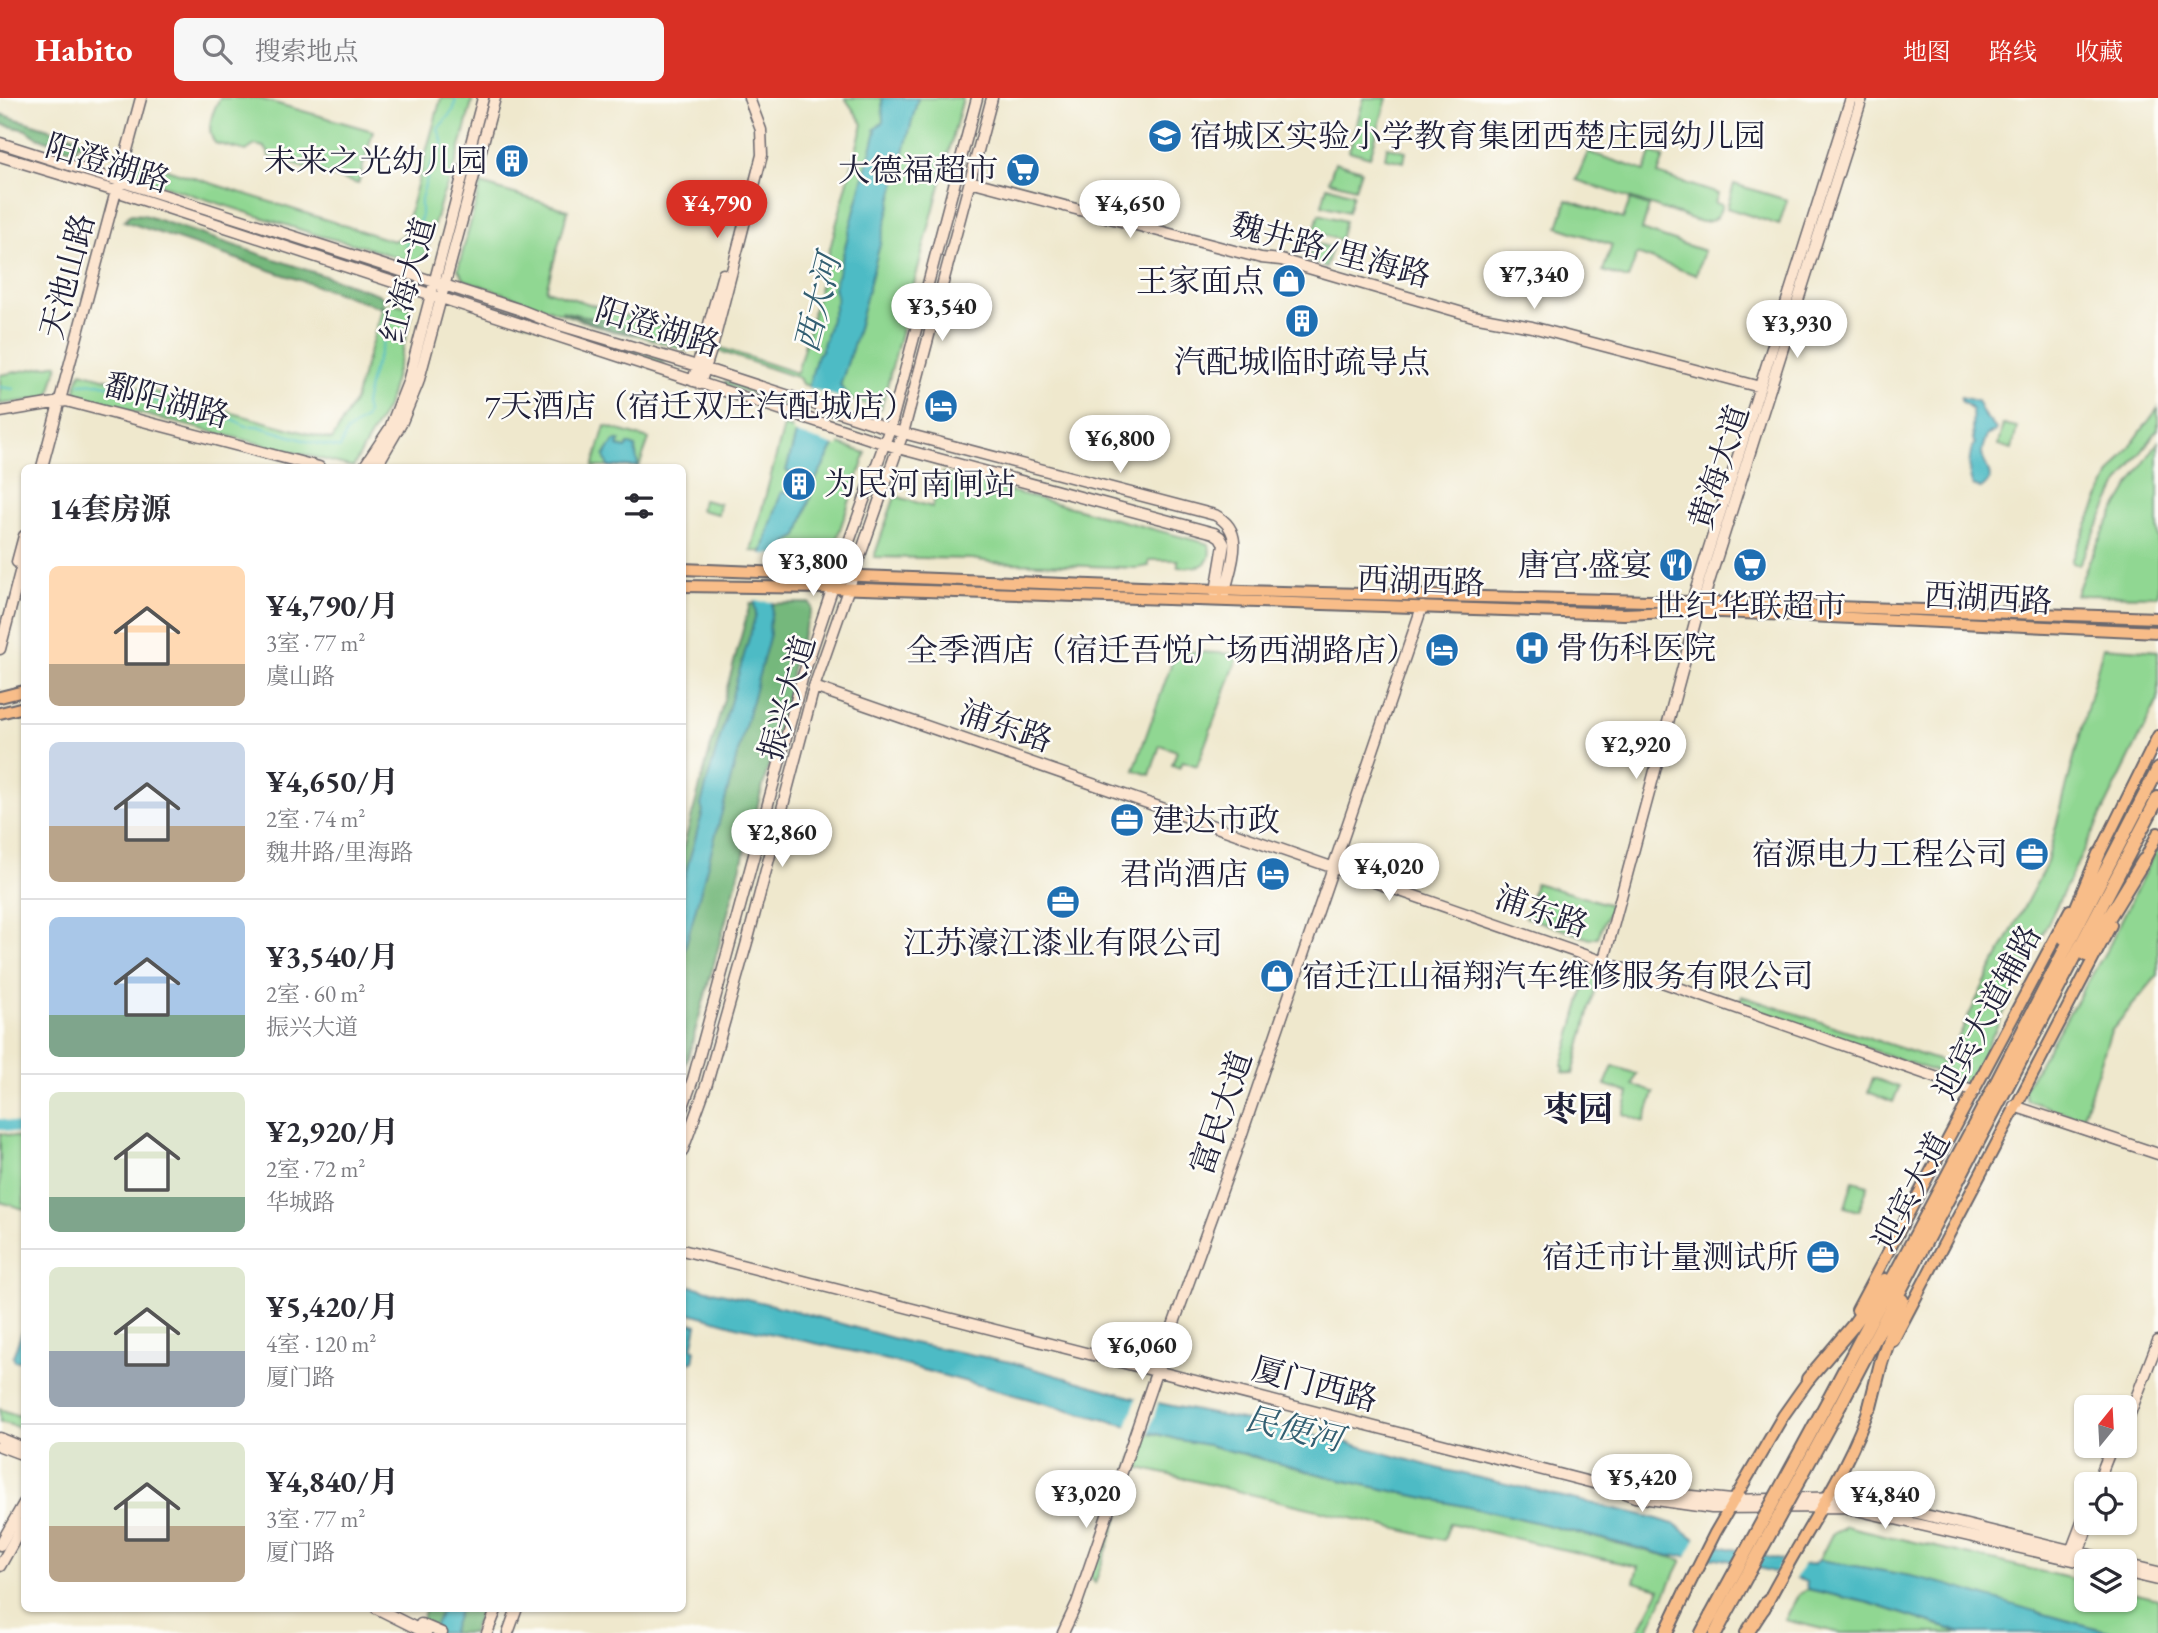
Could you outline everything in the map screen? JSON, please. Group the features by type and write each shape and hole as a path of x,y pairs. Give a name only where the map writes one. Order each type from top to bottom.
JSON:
{"highway":[{"name":"迎宾大道","path":"1835,1402 2158,769"},
{"name":"迎宾大道","path":"1702,1633 1716,1623 1835,1402 1920,1254 2158,798"},
{"path":"2021,1035 2029,1009 2061,945 2099,854"},
{"path":"2043,1020 2144,860"},
{"path":"1808,1379 1852,1328 1876,1294 1929,1198 1955,1163"},
{"path":"1870,1407 1889,1338 1920,1254"},
{"path":"1665,1633 1686,1591"},
{"path":"1749,1633 1767,1602"}],"main road":[{"name":"西湖西路","path":"686,569 790,572 1422,607 1624,614 1696,607 2158,632"},
{"name":"西湖西路","path":"686,586 2158,616"},
{"path":"2067,628 2158,637"},
{"path":"0,697 21,692"},
{"path":"0,713 21,708"},
{"name":"迎宾大道辅路","path":"1686,1591 1715,1533 1783,1416 1851,1322 1873,1284 2099,854 2158,736"},
{"path":"1767,1602 1870,1407 1885,1359 1904,1317 2158,833"}],"street":[{"name":"天池山路","path":"122,181 142,98"},
{"name":"天池山路","path":"49,464 119,192 147,98"},
{"name":"红海大道","path":"439,284 483,98"},
{"name":"红海大道","path":"366,464 396,415 408,382 495,98"},
{"path":"696,382 762,155 761,130 747,98"},
{"name":"振兴大道","path":"686,1099 694,1079 802,679 836,575 890,428 977,98"},
{"name":"振兴大道","path":"686,1141 707,1083 735,984 814,687 903,433 992,98"},
{"name":"黄海大道","path":"1696,607 1760,387 1851,98"},
{"name":"黄海大道","path":"1696,607 1862,98"},
{"name":"阳澄湖路","path":"0,143 553,323 701,367 903,433 1215,515 1228,524 1235,538 1220,595"},
{"name":"阳澄湖路","path":"0,156 119,192 885,444 1214,533 1224,544 1220,595"},
{"name":"魏井路/里海路","path":"970,181 1248,254 1281,260 1473,316 1532,327 1760,387"},
{"name":"红海大道","path":"378,464 401,424 418,383 435,298"},
{"name":"天池山路","path":"43,464 63,404"},
{"name":"鄱阳湖路","path":"63,404 290,464"},
{"name":"鄱阳湖路","path":"0,415 63,404 307,464"},
{"path":"0,626 21,547"},
{"path":"0,649 21,568"},
{"name":"富民大道","path":"1063,1633 1077,1603 1236,1151 1422,607"},
{"path":"1604,960 1696,607"},
{"name":"浦东路","path":"814,687 1975,1091"},
{"path":"2014,1106 2158,1154"},
{"name":"厦门西路","path":"686,1251 1609,1488 1732,1504 1822,1502 2074,1557"},
{"path":"2132,1395 2158,1329"},
{"path":"2137,1395 2158,1341"},
{"path":"0,1438 21,1447"},
{"path":"0,1446 21,1454"},
{"path":"0,1545 21,1508"},
{"path":"0,1566 21,1528"},
{"path":"2137,1566 2158,1572"},
{"path":"2137,1575 2158,1580"},
{"path":"385,1612 422,1628 442,1633"},
{"path":"396,1612 422,1628"},
{"path":"488,1633 496,1612"},
{"path":"508,1633 516,1612"}],"green space":[{"path":"220,98 257,98 373,131 358,184 269,157 264,147 255,145 246,151 215,143 210,127"},
{"path":"441,98 473,98 454,170 442,197 426,253 416,264 140,178 135,170 138,160 393,241 403,236"},
{"path":"845,98 963,98 881,409 802,384 799,378 719,351 718,347 797,373 863,124"},
{"path":"1364,98 1387,98 1370,157 1349,151"},
{"path":"0,114 114,149 113,154 78,144 75,151 37,137 26,130 0,124"},
{"path":"0,146 87,173 87,178 0,152"},
{"path":"1387,147 1406,151 1404,162 1385,158"},
{"path":"1588,152 1645,171 1651,153 1664,157 1658,174 1718,194 1715,203 1722,205 1719,213 1712,220 1701,222 1576,180"},
{"path":"1335,162 1361,170 1355,188 1329,181"},
{"path":"481,184 568,210 546,290 695,338 692,348 687,351 641,336 612,331 465,280 458,269"},
{"path":"1734,184 1787,200 1779,225 1727,208"},
{"path":"1327,186 1353,194 1348,212 1322,205"},
{"path":"156,199 209,212 398,274 396,278 349,265 155,202"},
{"path":"1567,200 1623,219 1630,200 1649,206 1642,230 1704,251 1696,275 1637,254 1628,279 1603,271 1612,245 1558,227"},
{"path":"130,214 144,215 378,294 383,298 382,308 124,221"},
{"path":"1319,214 1345,221 1340,240 1314,232"},
{"path":"1314,243 1332,248 1326,267 1308,261"},
{"path":"475,302 517,312 661,359 664,364 475,306"},
{"path":"393,303 409,307 411,318 387,407 355,464 341,464 78,398 76,385 81,372 332,440 355,400 383,305"},
{"path":"561,311 611,322 637,333 612,330"},
{"path":"58,364 49,398 0,404 0,375"},
{"path":"725,381 844,419 843,424 725,385"},
{"path":"2158,408 2158,429 2117,486 2079,565 2071,561 2110,474"},
{"path":"2003,424 2017,427 2012,449 1998,445"},
{"path":"605,426 649,439 640,464 594,464"},
{"path":"784,426 866,453 836,541 828,553 823,555 751,551"},
{"path":"2158,442 2158,596 2076,595 2112,516"},
{"path":"943,473 1209,544 1209,558 1202,565 1192,567 1178,567 1178,560 1149,560 1149,566 1137,568 874,557 895,496 932,507"},
{"path":"703,500 720,504 718,514 700,510"},
{"path":"810,603 812,608 793,663 787,699 686,1062 686,837 750,604"},
{"path":"2103,647 2158,651 2158,700 1970,1081 1962,1081 1739,1004 1742,996 1946,1063 2046,865"},
{"path":"1176,651 1239,654 1197,766 1183,761 1180,768 1172,765 1177,751 1160,745 1150,775 1134,770"},
{"path":"2158,845 2158,975 2111,1031 2082,1119 2027,1100 2024,1089 2109,946"},
{"path":"1535,883 1611,905 1598,937 1590,939 1526,917"},
{"path":"1589,971 1599,974 1573,1074 1563,1072 1562,1066"},
{"path":"1613,1066 1637,1074 1633,1085 1654,1093 1644,1122 1623,1114 1629,1093 1605,1085"},
{"path":"1873,1078 1899,1087 1893,1102 1868,1092"},
{"path":"0,1133 21,1138 21,1208 0,1202"},
{"path":"1853,1181 1868,1185 1859,1211 1845,1207"},
{"path":"0,1409 19,1416 21,1411 21,1428 0,1422"},
{"path":"1150,1433 1205,1444 1341,1480 1515,1517 1682,1560 1646,1633 1637,1633 1660,1589 1634,1582 1638,1567 1450,1523 1444,1540 1136,1467 1095,1583 1090,1577 1138,1443"},
{"path":"1845,1526 2074,1579 2074,1612 2137,1612 2137,1594 2158,1599 2158,1633 2117,1633 2067,1623 1910,1576 1819,1560 1832,1534"},
{"path":"1807,1589 1869,1603 1962,1633 1839,1633 1785,1620 1798,1595"},
{"path":"425,1612 480,1612 472,1633 417,1633"}],"water":[{"path":"882,98 918,98 855,340 840,386 849,396 835,444 816,479 798,536 787,543 772,605 770,634 686,945 686,871 703,811 701,805 756,614 755,586 762,553 781,492 789,493 795,475 786,471 817,355 821,352 837,299 834,288 876,131 874,130 883,122"},
{"path":"1961,397 1977,401 1983,414 1996,429 1996,432 1987,435 1983,446 1983,458 1990,475 1981,489 1973,486 1971,481 1970,458 1975,444 1972,414 1971,409 1961,401"},
{"path":"614,441 620,441 618,446 626,448 628,444 635,447 638,464 607,464 604,456"},
{"path":"686,1285 777,1306 907,1342 1010,1362 1138,1399 1330,1438 1441,1469 1651,1517 1676,1525 1698,1541 1802,1565 1814,1564 1819,1560 1891,1572 2117,1633 1962,1633 1869,1603 1807,1589 1806,1582 1739,1563 1704,1556 1670,1556 1515,1517 1341,1480 1179,1440 865,1354 740,1327 686,1312"},
{"path":"686,1322 697,1325 692,1348 695,1349 693,1362 686,1361"},
{"path":"21,1335 21,1361 15,1361 13,1356"},
{"path":"440,1612 459,1612 451,1633 432,1633"}],"pier":[{"path":"804,386 851,401 838,447 792,432"},
{"path":"759,554 786,555 776,602 749,601"},
{"path":"1137,1396 1159,1400 1148,1436 1126,1430"},
{"path":"1698,1536 1717,1543 1707,1562 1686,1558"},
{"path":"1783,1558 1804,1561 1794,1582 1774,1576"}],"waterway":[{"path":"406,246 419,224 421,199 431,164 442,146 438,129 454,109 456,98"},
{"path":"80,384 99,383 111,386 119,392 158,401 171,408 199,409 214,417 231,418 245,426 257,426 340,448 347,431 365,419 365,404 389,322 389,310"},
{"path":"0,387 14,389"},
{"path":"0,1124 21,1129"}],"place":[{"name":"宿城区实验小学教育集团西楚庄园幼儿园","path":"1165,136"},
{"name":"未来之光幼儿园","path":"512,161"},
{"name":"大德福超市","path":"1023,170"},
{"name":"王家面点","path":"1289,281"},
{"name":"汽配城临时疏导点","path":"1302,321"},
{"name":"7天酒店（宿迁双庄汽配城店）","path":"941,406"},
{"name":"为民河南闸站","path":"799,484"},
{"name":"唐宫·盛宴","path":"1676,565"},
{"name":"世纪华联超市","path":"1750,565"},
{"name":"骨伤科医院","path":"1532,648"},
{"name":"全季酒店（宿迁吾悦广场西湖路店）","path":"1442,650"},
{"name":"建达市政","path":"1127,820"},
{"name":"宿源电力工程公司","path":"2032,854"},
{"name":"君尚酒店","path":"1273,874"},
{"name":"江苏濠江漆业有限公司","path":"1063,902"},
{"name":"宿迁江山福翔汽车维修服务有限公司","path":"1277,976"},
{"name":"宿迁市计量测试所","path":"1823,1257"}],"district":[{"name":"枣园","path":"1578,1109"}],"water label":[{"name":"西大河","path":"817,303"},
{"name":"民便河","path":"1294,1428"}]}
